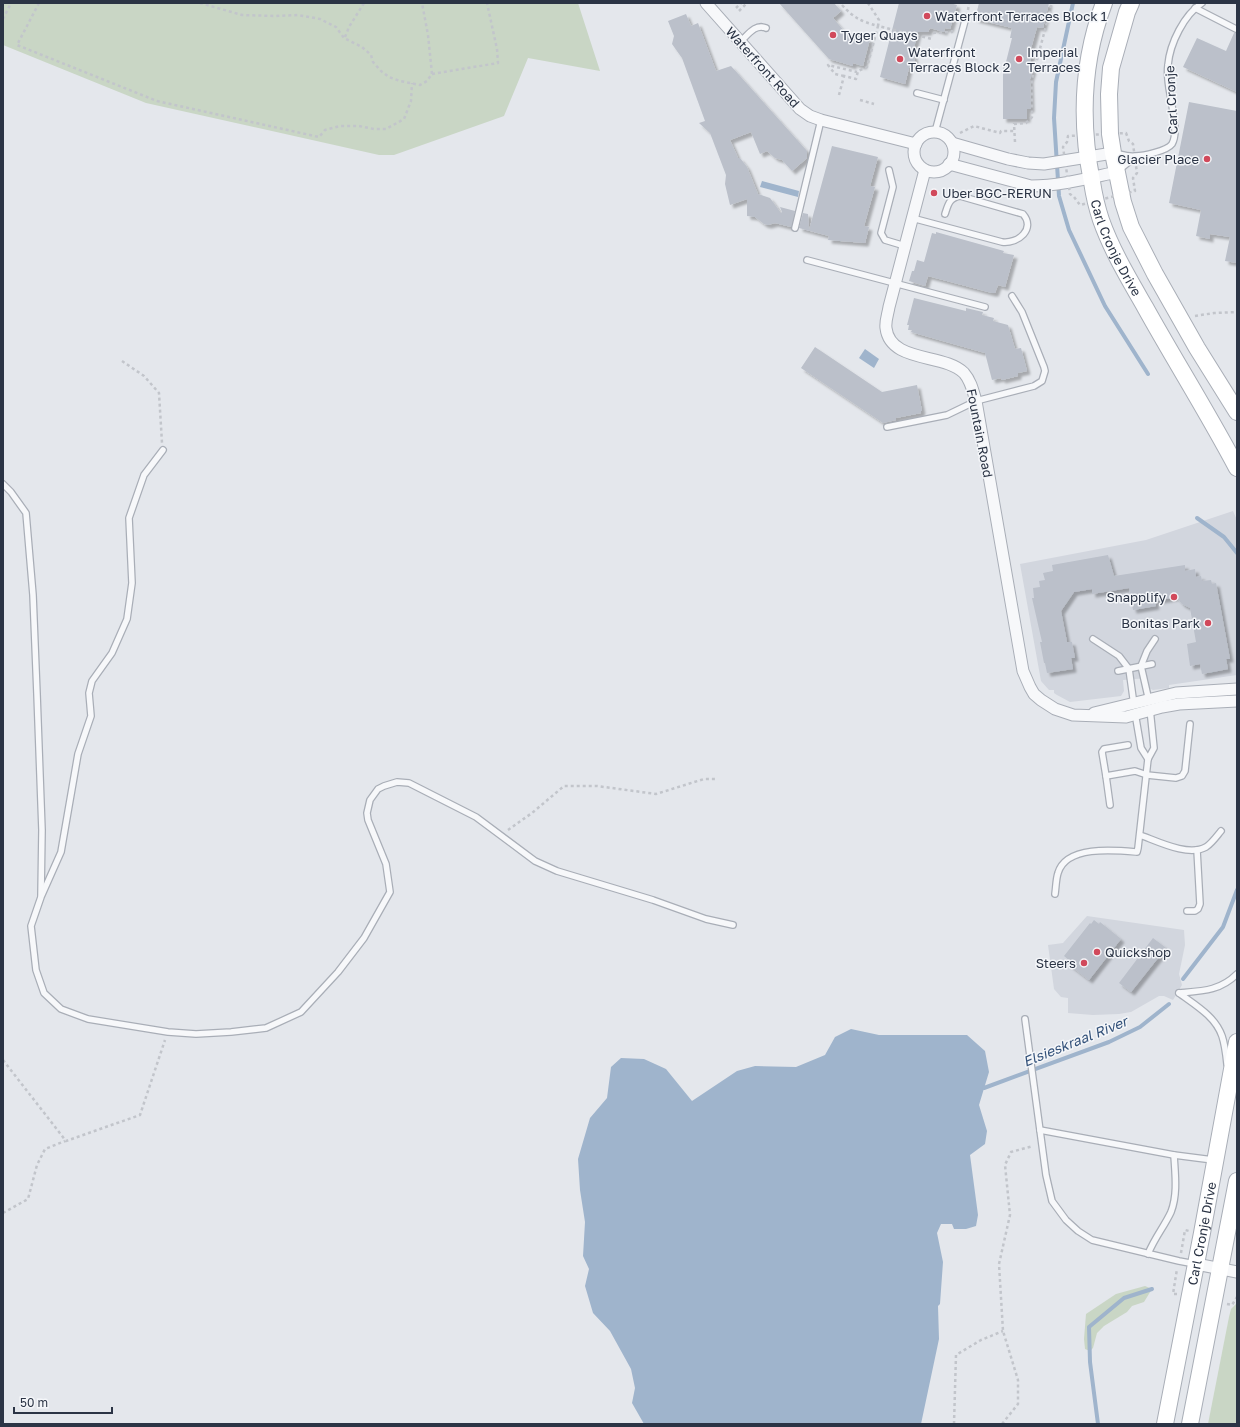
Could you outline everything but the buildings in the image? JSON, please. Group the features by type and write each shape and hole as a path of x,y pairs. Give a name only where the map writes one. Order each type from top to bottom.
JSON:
{"main road":[{"name":"Carl Cronje Drive","path":"1104,3 1094,35 1087,74 1084,121 1087,158 1101,219 1107,235 1134,288 1237,468"},
{"name":"Carl Cronje Drive","path":"1131,3 1111,68 1109,94 1110,134 1123,202 1131,227 1155,274 1237,412"},
{"name":"Carl Cronje Drive","path":"1165,1424 1216,1161 1237,1042"},
{"name":"Carl Cronje Drive","path":"1190,1424 1237,1181"}],"street":[{"name":"Waterfront Road","path":"705,4 800,109 810,116 916,144"},
{"path":"935,132 943,134 952,143 953,156 949,164 943,170 925,170 917,162 915,156 916,144 924,135 935,132"},
{"path":"952,143 1008,159 1028,163 1044,164 1113,153"},
{"path":"949,164 1031,186 1068,182 1117,172"},
{"name":"Fountain Road","path":"925,170 886,320 887,334 895,346 906,352 946,363 959,369 965,374 971,384 976,401 1023,671 1034,694 1041,700 1064,713 1082,716 1126,717 1136,715 1149,705 1176,693 1237,689"},
{"name":"Fountain Road","path":"1082,716 1133,702 1149,705 1237,701"},
{"path":"1196,1264 1237,1272"}],"lane":[{"name":"Carl Cronje","path":"1113,153 1135,156 1164,150 1172,144 1175,133 1168,86 1168,66 1171,51 1179,31 1195,8 1202,3"},
{"path":"1195,8 1236,29"},
{"path":"935,132 966,17"},
{"path":"740,42 756,28 761,26 766,28"},
{"path":"917,93 944,100"},
{"path":"795,228 821,120"},
{"name":"Carl Cronje","path":"1117,172 1135,156"},
{"path":"889,170 893,187 881,233 884,240 905,246"},
{"path":"912,218 1002,242 1015,241 1024,235 1027,229 1026,219 1022,214 960,196 954,197 949,201 945,214"},
{"path":"807,260 985,307"},
{"path":"887,427 947,415 976,401 1034,386 1042,381 1044,376 1044,367 1022,312 1012,296"},
{"path":"163,450 144,475 129,518 132,584 127,619 112,653 92,681 89,693 91,716 78,754 62,852 41,897 31,926 36,970 44,993 61,1009 88,1018 168,1032 203,1033 231,1032 266,1028 301,1012 338,972 364,938 390,892 386,864 368,820 367,813 370,800 374,794 384,786 397,782 409,783 476,817 501,834 535,861 557,871 653,900 706,919 733,925"},
{"path":"3,484 11,492 26,513 33,595 37,694 42,830 41,897"},
{"path":"1093,639 1119,656 1129,670 1141,748 1148,758"},
{"path":"1055,894 1058,872 1070,857 1078,854 1108,850 1137,852 1148,758 1154,748 1149,705 1141,666 1147,651 1155,639"},
{"path":"1118,671 1129,670 1152,664"},
{"path":"1106,776 1135,771 1147,775 1176,778 1182,776 1185,770 1190,724"},
{"path":"1110,805 1102,752 1104,749 1128,745"},
{"path":"1140,835 1173,847 1197,850 1206,847 1221,831"},
{"path":"1187,911 1195,911 1198,909 1200,904 1197,850"},
{"path":"1230,1084 1224,1043 1219,1030 1204,1011 1179,993 1212,989 1226,984 1237,974"},
{"path":"1024,1019 1046,1176 1052,1201 1066,1220 1078,1231 1092,1240 1196,1264"},
{"path":"1040,1130 1174,1155 1216,1161"},
{"path":"1148,1254 1153,1242 1172,1210 1174,1194 1174,1155"}],"path":[{"path":"3,19 11,3"},
{"path":"39,3 17,45 157,101 319,137 325,130 340,126 359,126 374,129 386,129 404,119 411,101 412,83"},
{"path":"202,3 242,14 275,16 298,14 320,19 336,27 344,38 362,47 371,56 381,71 389,77 420,85 427,81 432,74 428,35 422,3"},
{"path":"344,38 364,3"},
{"path":"432,74 498,63 497,49 487,3"},
{"path":"736,8 741,3"},
{"path":"739,11 747,3"},
{"path":"857,72 856,79 835,74 828,65 857,72 867,67 879,20 868,3"},
{"path":"1014,142 1014,124 1026,123 1032,117 1032,79 1052,3"},
{"path":"842,4 860,21 932,39"},
{"path":"933,33 952,32 955,19 966,17"},
{"path":"839,95 844,76"},
{"path":"860,100 874,104"},
{"path":"959,133 974,126 1000,133 1001,131 1014,131"},
{"path":"1181,320 1201,315 1237,312"},
{"path":"122,361 144,376 159,393 163,450"},
{"path":"501,834 532,813 564,786 597,786 656,794 704,779 717,779"},
{"path":"3,1213 28,1199 37,1165 45,1149 140,1114 168,1032"},
{"path":"3,1060 66,1141"},
{"path":"1002,1424 1018,1404 1018,1380 1003,1331 999,1264 1010,1215 1005,1165 1012,1152 1042,1144"},
{"path":"954,1424 956,1355 981,1340 1003,1331"}],"shaded area":[{"path":"1233,511 1237,520 1237,675 1169,685 1169,688 1153,690 1149,688 1148,678 1123,680 1124,691 1121,696 1070,702 1054,693 1054,690 1049,690 1041,681 1020,564 1146,540"},
{"path":"1087,916 1184,930 1185,945 1179,974 1182,985 1173,1000 1164,996 1159,996 1131,1012 1119,1014 1093,1015 1068,1013 1068,998 1061,997 1054,989 1048,945 1063,943"}],"green space":[{"path":"3,3 578,3 600,71 528,58 504,116 394,155 379,155 146,103 3,45"},
{"path":"1145,1286 1152,1289 1144,1302 1132,1306 1127,1312 1104,1326 1097,1333 1093,1348 1090,1351 1085,1349 1084,1339 1086,1314 1116,1294"},
{"path":"1237,1303 1237,1424 1208,1424 1229,1317 1231,1309"}],"water":[{"path":"762,181 799,191 798,197 760,187"},
{"path":"865,349 879,359 874,368 859,358"},
{"path":"851,1029 879,1035 967,1035 985,1051 989,1072 979,1105 987,1131 985,1144 970,1155 978,1215 976,1226 966,1229 954,1229 952,1224 941,1224 937,1233 943,1262 940,1304 938,1306 939,1339 921,1424 644,1424 632,1403 635,1388 631,1369 610,1331 593,1313 585,1286 589,1269 583,1256 585,1222 580,1190 578,1159 590,1118 607,1098 611,1067 621,1058 644,1059 666,1069 692,1101 737,1071 755,1066 796,1067 825,1055 835,1037"}],"waterway":[{"name":"Elsieskraal River","path":"1073,3 1056,82 1054,118 1059,196 1069,230 1105,306 1148,374"},
{"name":"Elsieskraal River","path":"1197,518 1224,537 1237,553"},
{"name":"Elsieskraal River","path":"1183,979 1223,927 1237,890"},
{"name":"Elsieskraal River","path":"984,1088 1109,1042 1140,1027 1169,1004"},
{"path":"1098,1424 1090,1362 1089,1327 1124,1298 1152,1289"}],"place":[{"name":"Waterfront Terraces Block 1","path":"927,16"},
{"name":"Tyger Quays","path":"833,35"},
{"name":"Waterfront Terraces Block 2","path":"900,59"},
{"name":"Imperial Terraces","path":"1019,59"},
{"name":"Glacier Place","path":"1207,159"},
{"name":"Uber BGC-RERUN","path":"934,193"},
{"name":"Snapplify","path":"1174,597"},
{"name":"Bonitas Park","path":"1208,623"},
{"name":"Quickshop","path":"1097,952"},
{"name":"Steers","path":"1084,963"}]}
